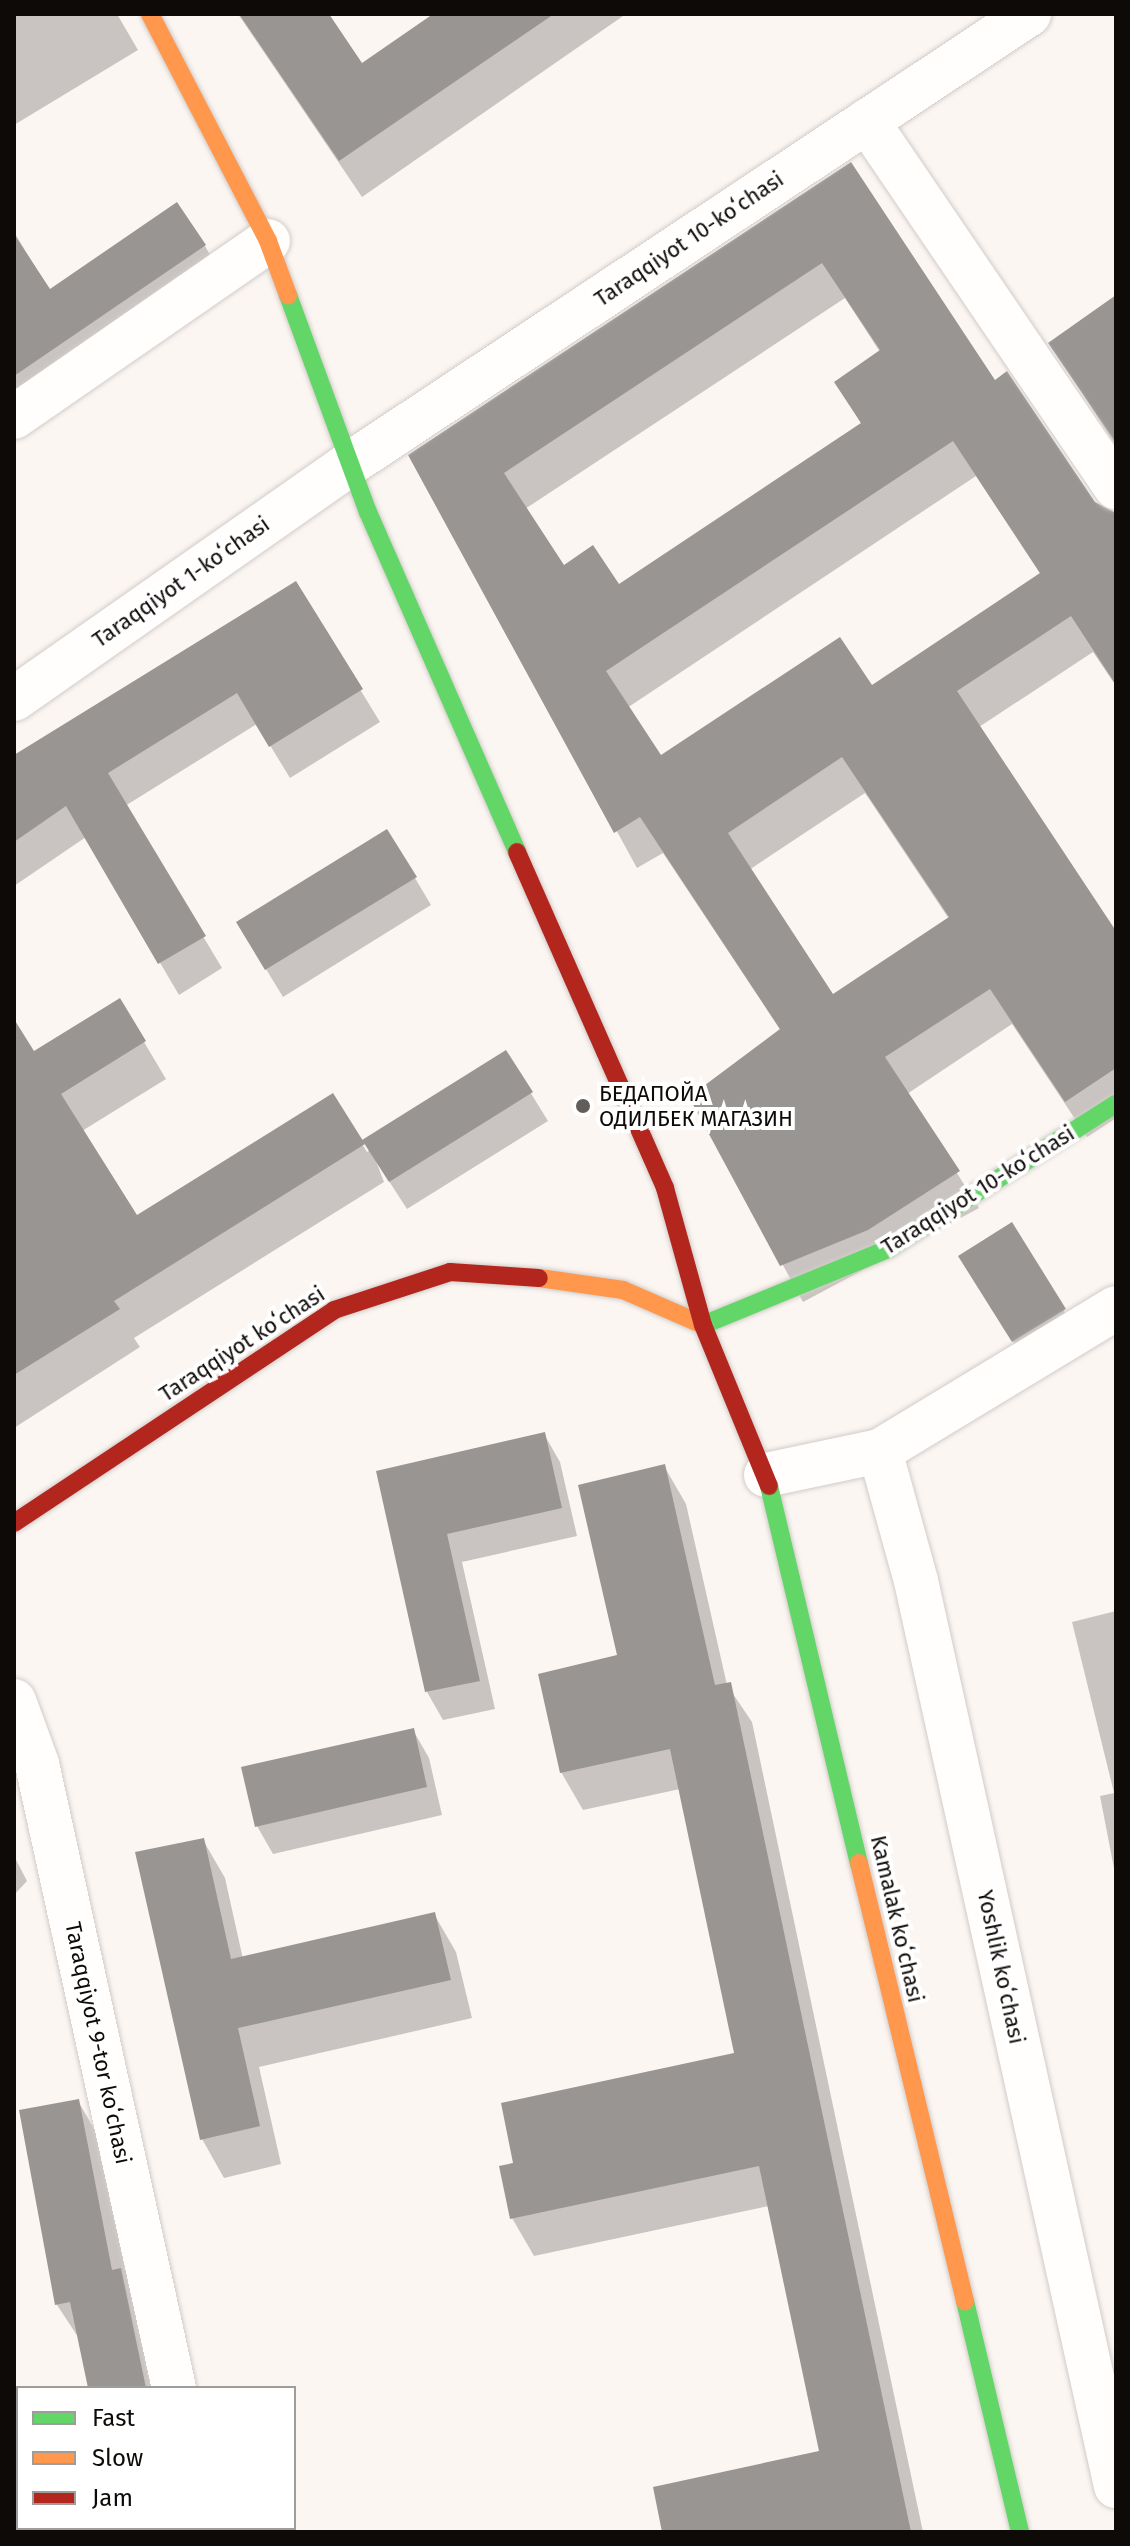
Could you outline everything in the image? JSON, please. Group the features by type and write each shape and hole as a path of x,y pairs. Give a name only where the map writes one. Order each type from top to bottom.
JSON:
{"street":[{"name":"Kamalak koʻchasi","path":"150,14 268,241 348,465 665,1188 703,1325 766,1475 1020,2532"},
{"name":"Taraqqiyot 10-koʻchasi","path":"348,465 1029,14"},
{"path":"867,121 1116,488"},
{"path":"14,417 268,241"},
{"name":"Taraqqiyot 1-koʻchasi","path":"14,699 348,465"},
{"name":"Taraqqiyot 10-koʻchasi","path":"703,1325 888,1249 1116,1104"},
{"name":"Taraqqiyot koʻchasi","path":"14,1523 334,1310 404,1283 450,1272 561,1278 623,1290 703,1325"},
{"path":"766,1475 880,1451 1116,1308"},
{"name":"Yoshlik koʻchasi","path":"880,1451 916,1581 1116,2486"},
{"name":"Taraqqiyot 9-tor koʻchasi","path":"14,1701 37,1764 174,2386"}],"building":[{"path":"239,14 329,14 362,63 433,14 554,14 339,161"},
{"path":"851,162 995,380 1007,371 1095,502 1116,513 1116,685 1071,616 957,691 1116,931 1116,1068 1065,1102 990,989 885,1057 960,1171 868,1230 780,1266 689,1097 780,1029 640,817 614,833 408,455","holes":["822,263 880,350 834,382 861,423 619,584 593,545 564,565 504,473","953,441 1040,573 872,685 840,637 661,755 606,671","842,757 949,917 833,994 728,833"]},
{"path":"177,202 206,245 14,376 14,234 50,289"},
{"path":"1116,295 1116,443 1048,343"},
{"path":"296,581 363,689 269,747 237,693 108,773 206,936 158,964 66,806 14,842 14,755"},
{"path":"387,829 417,877 265,970 236,922"},
{"path":"120,998 146,1041 61,1094 137,1215 333,1093 365,1144 114,1301 120,1309 14,1375 14,1019 34,1051"},
{"path":"506,1050 533,1092 389,1182 362,1140"},
{"path":"1012,1222 1066,1309 1012,1342 958,1256"},
{"path":"545,1432 562,1508 447,1534 480,1681 425,1692 376,1471"},
{"path":"665,1464 715,1685 731,1682 911,2532 662,2532 653,2487 819,2451 759,2166 510,2219 499,2166 513,2163 501,2103 734,2053 670,1749 560,1773 538,1674 617,1655 578,1485"},
{"path":"414,1728 427,1787 255,1827 241,1767"},
{"path":"204,1838 231,1959 435,1912 451,1980 238,2028 260,2126 200,2140 135,1852"},
{"path":"79,2099 112,2270 121,2268 146,2386 88,2386 70,2302 55,2305 19,2110"}],"traffic: fast":[{"path":"288,295 368,512 517,852"},
{"path":"703,1325 888,1249 1116,1104"},
{"path":"769,1486 859,1863"},
{"path":"965,2301 1020,2532"}],"traffic: slow":[{"path":"150,14 268,241 288,295"},
{"path":"539,1278 623,1290 703,1325"},
{"path":"859,1863 965,2301"}],"traffic: jam":[{"path":"517,852 665,1188 703,1325 769,1486"},
{"path":"14,1523 334,1310 450,1272 539,1278"}],"place":[{"name":"БЕДАПОЙА ОДИЛБЕК МАГАЗИН","path":"583,1106"}]}
